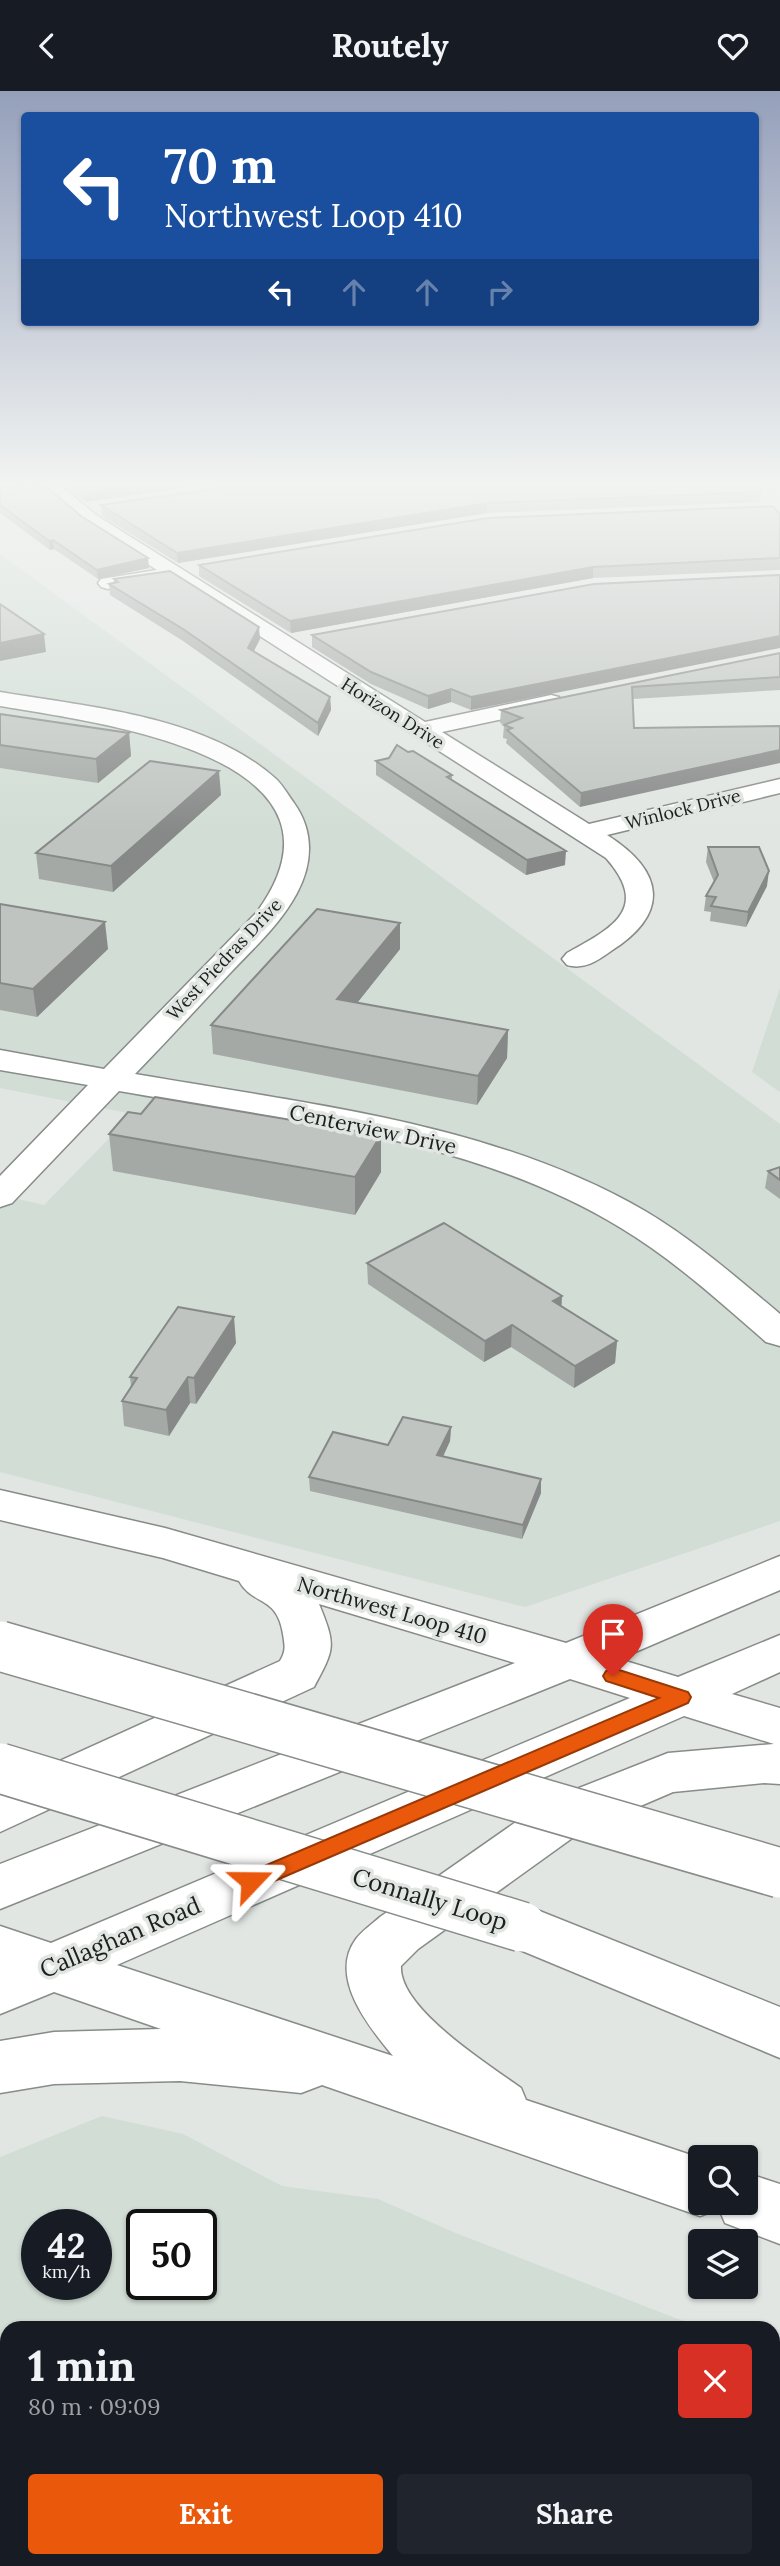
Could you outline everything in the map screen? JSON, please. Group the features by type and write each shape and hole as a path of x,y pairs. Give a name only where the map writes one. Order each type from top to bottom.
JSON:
{"main road":[{"name":"Horizon Drive","path":"222,602 615,852 630,866 640,883 642,901 635,918 609,942 577,959"},
{"path":"284,643 310,639"},
{"path":"419,730 577,697"},
{"name":"West Piedras Drive","path":"0,699 129,721 197,743 238,762 259,776 285,805 297,841 297,858 292,878 282,898 267,918 0,1196"},
{"name":"Winlock Drive","path":"585,833 780,786"},
{"name":"Centerview Drive","path":"0,1060 383,1126 481,1153 545,1175 612,1207 671,1244 780,1334"},
{"name":"Northwest Loop 410","path":"0,1505 165,1543 568,1661 780,1727"},
{"path":"0,1811 297,1674 309,1651 305,1627 295,1601 276,1585 165,1543"},
{"path":"0,1887 568,1661 780,1572"},
{"path":"0,1646 780,1873"},
{"name":"Callaghan Road","path":"0,1990 25,1958 681,1697 780,1652"},
{"path":"532,2131 422,2049 394,2016 373,1978 375,1957 399,1933 564,1816 668,1773 764,1763 780,1765"},
{"name":"Connally Loop","path":"0,1768 780,2003"},
{"path":"522,1927 780,2033"},
{"path":"25,1958 688,2183"},
{"path":"0,2067 54,2059 180,2055 372,2075"},
{"path":"758,2206 780,2214"}],"shaded area":[{"path":"0,602 66,602 780,1124 780,1521 525,1607 0,1472 0,1195 44,1205 133,1114 0,1088"},
{"path":"780,988 780,1092 752,1072"},
{"path":"102,2116 183,2134 282,2186 378,2199 458,2234 686,2321 0,2321 0,2157"}],"building":[{"path":"139,602 220,602 259,627 248,648 330,697 318,723 183,629"},
{"path":"260,602 394,602 290,621"},
{"path":"492,602 780,602 780,636 471,697 451,689 428,696 371,672 312,635"},
{"path":"0,604 44,634 0,643"},
{"path":"780,653 780,677 632,687 634,728 780,726 780,750 581,793 507,730 512,728 504,725 522,718 501,710"},
{"path":"0,714 129,733 96,759 0,745"},
{"path":"397,745 408,752 413,751 452,775 447,777 566,851 527,860 376,761 389,758"},
{"path":"150,761 219,771 111,866 36,853"},
{"path":"708,847 759,847 769,871 748,912 711,906 716,897 706,896 718,875"},
{"path":"0,904 105,922 33,989 0,983"},
{"path":"317,909 400,923 337,999 508,1030 478,1076 211,1025"},
{"path":"155,1097 381,1135 355,1177 109,1134 128,1112 141,1114"},
{"path":"780,1167 780,1180 768,1171"},
{"path":"444,1223 562,1296 553,1301 617,1341 575,1366 512,1325 485,1341 367,1263"},
{"path":"178,1307 234,1317 194,1378 188,1377 166,1410 122,1401 137,1378 130,1377"},
{"path":"403,1417 451,1427 437,1455 541,1479 523,1525 309,1477 333,1432 388,1445"}],"route":[{"path":"251,1881 577,1744 681,1697 613,1676"}]}
